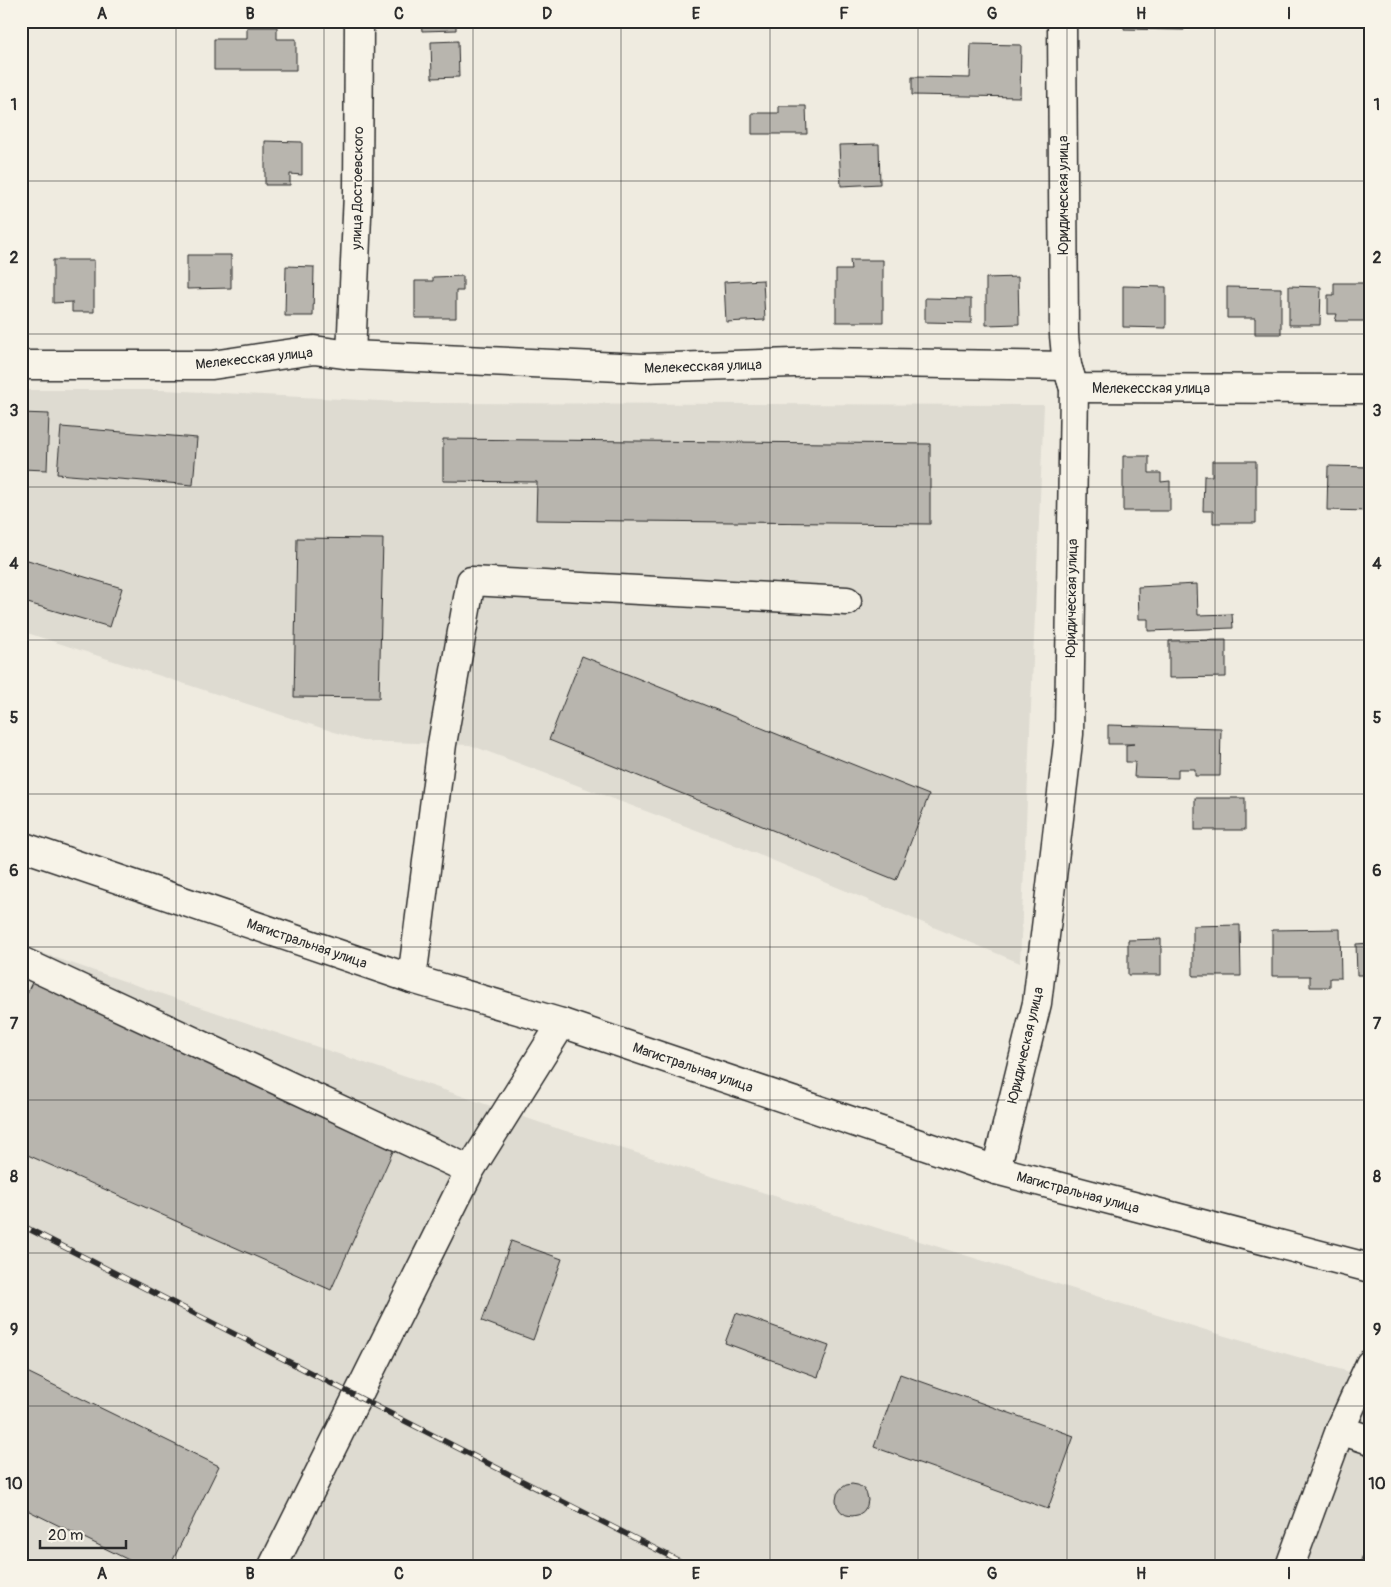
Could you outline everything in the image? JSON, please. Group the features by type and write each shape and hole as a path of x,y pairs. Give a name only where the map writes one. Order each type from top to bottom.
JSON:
{"street":[{"name":"улица Достоевского","path":"350,355 358,193 359,21"},
{"name":"Юридическая улица","path":"996,1170 1037,1003 1069,734 1070,377 1064,335 1062,21"},
{"name":"Мелекесская улица","path":"21,365 212,365 314,350 350,355 643,368 823,362 1070,377 1370,389"},
{"path":"412,979 442,744 471,581 847,602"},
{"name":"Магистральная улица","path":"21,846 412,979 562,1023 996,1170 1369,1268"},
{"path":"21,961 470,1170"},
{"path":"273,1566 470,1170 562,1023"},
{"path":"1369,1268 1370,1246"},
{"path":"1290,1566 1340,1430 1370,1364"},
{"path":"1340,1430 1370,1440"}],"shaded area":[{"path":"21,390 164,390 418,403 1044,405 1020,963 728,842 470,745 362,741 21,631"},
{"path":"21,946 553,1127 1225,1336 1370,1378 1370,1566 21,1566"}],"building":[{"path":"421,21 456,21 456,30 422,31"},
{"path":"1125,21 1185,21 1184,30 1124,29"},
{"path":"247,27 277,27 277,39 296,39 296,70 214,70 214,39 247,39"},
{"path":"458,41 459,77 432,78 431,42"},
{"path":"971,44 1021,45 1020,97 912,95 912,77 970,78"},
{"path":"779,106 806,106 807,134 752,134 752,113 779,113"},
{"path":"265,141 302,142 302,175 290,174 290,185 265,185"},
{"path":"879,144 880,184 841,186 839,145"},
{"path":"187,255 231,255 231,288 187,289"},
{"path":"53,260 94,260 94,312 72,312 72,302 53,303"},
{"path":"850,260 883,260 883,322 836,322 836,270 851,270"},
{"path":"286,266 314,267 313,316 285,316"},
{"path":"21,267 24,267 24,313 21,313"},
{"path":"463,276 463,291 456,291 456,318 415,318 415,281 433,281 433,277"},
{"path":"1018,277 1019,324 986,325 986,278"},
{"path":"763,280 765,320 726,322 724,282"},
{"path":"1334,283 1370,283 1370,321 1335,321 1337,314 1328,314 1328,295 1334,295"},
{"path":"1123,286 1166,287 1166,328 1123,327"},
{"path":"1289,286 1321,287 1320,325 1289,325"},
{"path":"1227,287 1281,288 1281,334 1255,334 1255,318 1227,318"},
{"path":"925,298 971,299 971,323 925,322"},
{"path":"21,413 49,414 47,470 21,469"},
{"path":"61,427 197,438 193,485 57,474"},
{"path":"443,439 930,444 930,524 536,520 537,482 443,481"},
{"path":"1123,456 1149,456 1149,473 1161,473 1161,482 1170,481 1170,511 1123,511"},
{"path":"1212,461 1256,461 1256,523 1213,523 1213,511 1203,511 1204,476 1212,476"},
{"path":"1328,466 1370,467 1370,511 1327,510"},
{"path":"297,538 383,539 379,698 294,697"},
{"path":"21,558 122,588 110,627 21,601"},
{"path":"1197,584 1198,615 1232,614 1233,628 1148,631 1148,619 1139,619 1138,587"},
{"path":"1226,640 1226,677 1169,678 1169,641"},
{"path":"582,656 929,795 896,880 549,740"},
{"path":"1108,725 1221,728 1220,776 1195,776 1195,769 1178,769 1178,778 1134,777 1135,762 1126,762 1126,745 1134,744 1108,744"},
{"path":"1195,798 1245,798 1245,830 1195,830"},
{"path":"1240,925 1241,976 1193,976 1193,926"},
{"path":"1340,929 1341,978 1330,978 1330,987 1310,987 1310,976 1272,976 1272,930"},
{"path":"1161,939 1161,975 1128,975 1128,940"},
{"path":"1370,943 1370,975 1357,975 1356,944"},
{"path":"34,978 398,1140 331,1290 21,1152 21,1006"},
{"path":"511,1241 562,1259 533,1340 482,1321"},
{"path":"736,1313 829,1346 818,1377 725,1343"},
{"path":"21,1369 219,1466 170,1566 141,1566 21,1507"},
{"path":"900,1374 1074,1436 1048,1509 874,1447"},
{"path":"852,1484 864,1488 868,1500 864,1512 852,1516 840,1512 836,1500 840,1488"},
{"path":"1370,1534 1370,1566 1359,1566"}],"railway":[{"path":"21,1225 689,1566"}]}
